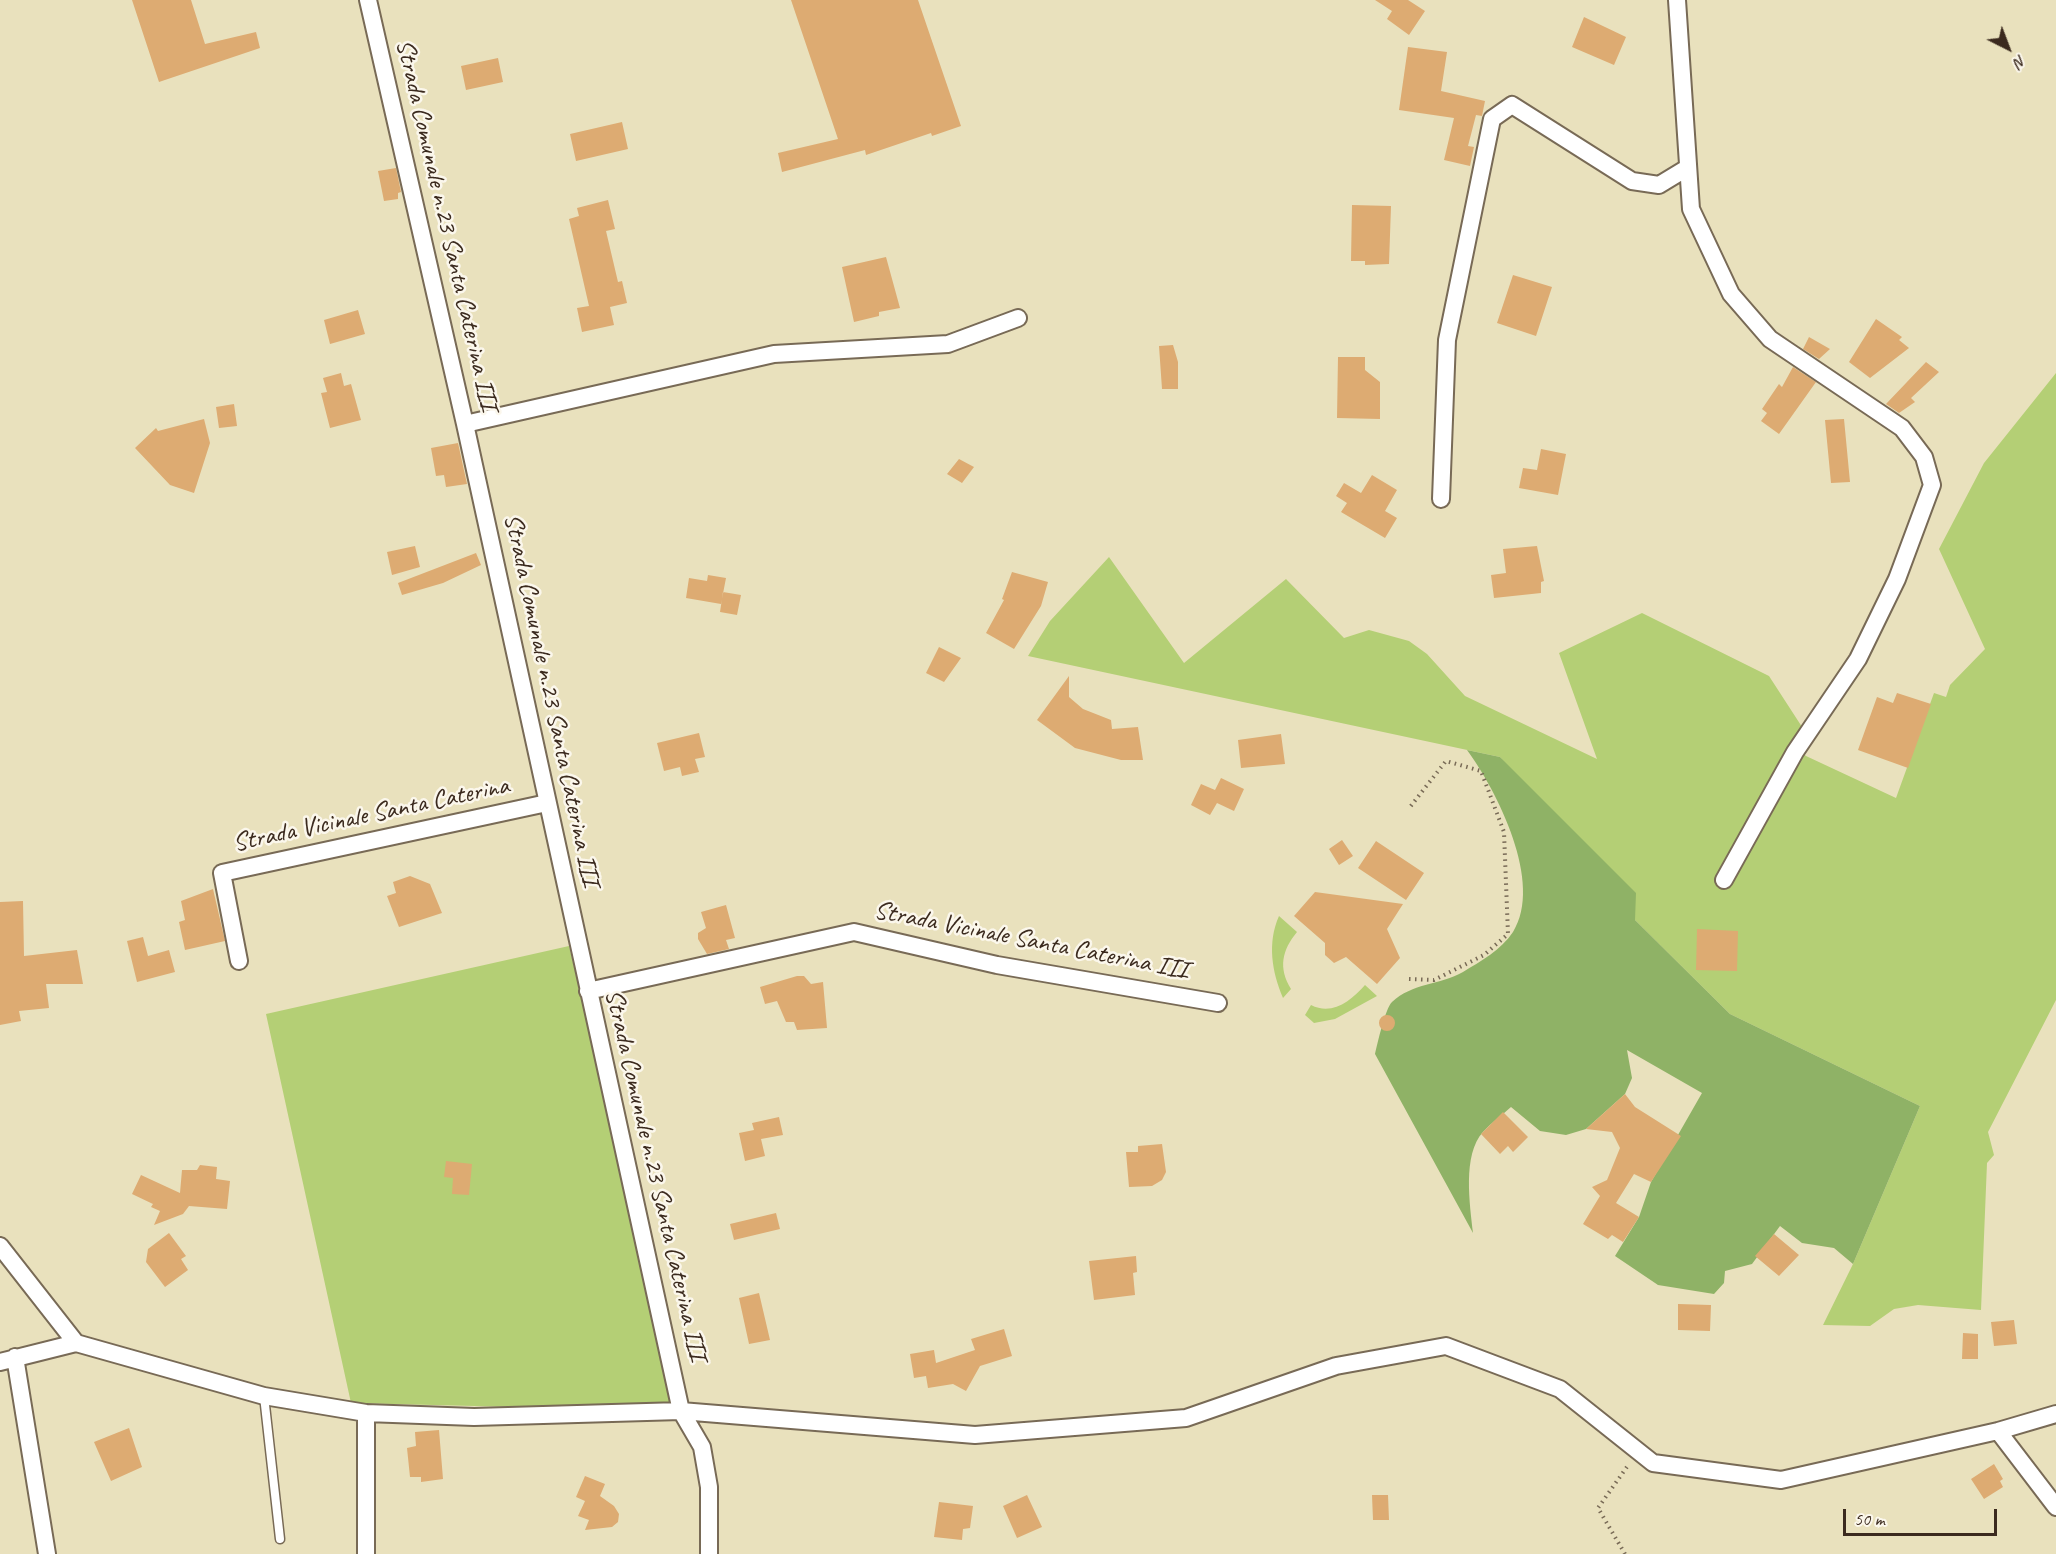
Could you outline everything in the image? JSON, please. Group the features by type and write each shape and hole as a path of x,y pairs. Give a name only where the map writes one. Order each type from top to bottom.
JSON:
{"street":[{"name":"Strada Comunale n.23 Santa Caterina III","path":"368,0 465,424 681,1411 702,1448 709,1487 709,1554"},
{"path":"1677,0 1691,209 1731,294 1770,339 1902,428 1924,457 1932,485 1897,579 1858,659 1795,752 1724,880"},
{"path":"1442,499 1447,340 1492,119 1512,105 1632,181 1659,185 1687,168"},
{"path":"465,424 774,354 948,344 1018,318"},
{"name":"Strada Vicinale Santa Caterina","path":"239,961 222,873 547,803"},
{"name":"Strada Vicinale Santa Caterina III","path":"588,991 854,932 997,965 1218,1003"},
{"path":"0,1246 76,1343"},
{"path":"47,1554 8,1360 76,1343 264,1396 366,1413 474,1417 681,1411 975,1435 1186,1418 1336,1366 1446,1346 1560,1389 1653,1463 1781,1480 1998,1431 2056,1414"},
{"path":"366,1413 366,1554"},
{"path":"1998,1431 2056,1507"}],"lane":[{"path":"264,1396 280,1539"}],"path":[{"path":"1409,979 1434,980 1484,955 1508,934 1504,832 1481,771 1446,761 1410,807"},
{"path":"1625,1554 1598,1508 1638,1451"}],"green space":[{"path":"2056,373 2056,1000 1988,1132 1994,1155 1987,1163 1981,1310 1918,1305 1894,1309 1870,1326 1823,1325 1853,1264 1920,1106 1730,1014 1635,920 1500,757 1028,656 1050,621 1109,557 1184,663 1286,579 1344,638 1369,630 1409,641 1427,654 1465,696 1597,759 1559,653 1642,613 1769,676 1804,730 1795,746 1806,756 1896,798 1934,693 1946,697 1950,685 1985,649 1939,549 1984,463"},
{"path":"1467,750 1500,757 1636,893 1635,920 1730,1014 1920,1106 1853,1264 1834,1248 1802,1243 1780,1226 1752,1264 1725,1271 1724,1283 1714,1294 1658,1285 1615,1256 1639,1217 1651,1182 1702,1093 1627,1050 1632,1078 1625,1094 1586,1129 1566,1135 1540,1131 1511,1107 1483,1132 1476,1142 1470,1167 1469,1195 1473,1233 1375,1054 1384,1018 1392,1002 1408,991 1463,972 1490,955 1513,932 1521,912 1523,889 1520,864 1513,838 1491,789"},
{"path":"1279,916 1297,932 1285,952 1284,974 1291,989 1283,998 1272,957 1273,937"},
{"path":"569,946 681,1411 351,1403 266,1014"},
{"path":"1365,985 1377,996 1335,1019 1314,1023 1305,1015 1311,1005 1326,1009 1341,1005"}],"building":[{"path":"132,0 191,0 205,44 256,32 260,48 159,82"},
{"path":"791,0 918,0 961,126 932,136 931,133 866,155 865,150 782,172 778,153 838,139"},
{"path":"1375,0 1408,0 1425,11 1409,35 1387,19 1392,11"},
{"path":"1584,17 1626,37 1614,65 1572,47"},
{"path":"1408,47 1447,52 1441,91 1485,101 1482,116 1476,115 1468,146 1474,147 1470,166 1444,160 1454,118 1399,110"},
{"path":"498,58 503,82 466,90 461,66"},
{"path":"622,122 628,149 576,161 570,134"},
{"path":"396,168 401,192 398,193 398,199 384,201 378,171"},
{"path":"608,200 615,229 606,231 618,282 622,281 627,303 610,307 614,325 582,332 577,308 589,306 569,219 579,216 577,208"},
{"path":"1352,205 1391,206 1389,264 1365,265 1365,261 1351,261"},
{"path":"886,257 900,308 879,312 879,316 854,322 842,267"},
{"path":"1513,275 1552,287 1536,336 1497,323"},
{"path":"358,310 365,334 330,344 324,320"},
{"path":"1876,319 1902,337 1899,340 1909,348 1870,378 1849,362"},
{"path":"1809,337 1830,349 1819,359 1803,349"},
{"path":"1173,345 1178,362 1178,389 1162,389 1159,346"},
{"path":"1338,357 1365,357 1365,370 1380,382 1380,419 1337,418"},
{"path":"1926,362 1939,372 1911,398 1915,402 1899,413 1886,404"},
{"path":"1793,367 1816,382 1779,434 1761,421 1767,413 1762,409 1779,384 1782,387"},
{"path":"341,373 344,386 351,384 361,420 330,428 321,393 327,392 323,378"},
{"path":"234,404 237,426 219,428 216,407"},
{"path":"204,419 210,443 194,493 170,485 135,448 156,428 158,431"},
{"path":"1844,419 1850,482 1831,483 1825,420"},
{"path":"458,443 467,484 446,487 444,475 436,476 431,448"},
{"path":"1541,449 1566,454 1558,495 1519,488 1523,468 1537,470"},
{"path":"959,459 974,467 962,483 947,474"},
{"path":"1372,475 1397,490 1385,511 1397,518 1385,538 1341,512 1347,503 1336,496 1344,483 1361,493"},
{"path":"415,546 420,567 392,575 387,552"},
{"path":"1537,546 1544,581 1541,582 1541,593 1494,598 1491,575 1506,573 1503,549"},
{"path":"476,553 481,565 443,583 402,595 398,583"},
{"path":"1012,572 1048,582 1041,606 1014,649 986,633 1004,600 1002,599"},
{"path":"708,575 726,578 721,604 686,598 689,578 707,581"},
{"path":"723,592 741,595 737,615 720,612"},
{"path":"939,647 961,658 944,682 926,673"},
{"path":"1069,676 1069,697 1083,709 1111,720 1112,729 1138,727 1143,760 1121,760 1075,748 1037,720"},
{"path":"1897,693 1931,704 1908,768 1858,750 1877,697 1893,703"},
{"path":"699,733 705,757 695,759 699,772 682,776 680,767 664,771 657,743"},
{"path":"1281,734 1285,764 1241,768 1238,740"},
{"path":"1221,778 1244,789 1234,811 1217,803 1210,815 1191,805 1201,784 1215,790"},
{"path":"1342,840 1353,856 1339,865 1329,849"},
{"path":"1376,841 1424,873 1406,900 1358,868"},
{"path":"410,876 430,884 442,913 399,927 387,896 396,893 393,882"},
{"path":"213,889 225,941 185,950 179,922 185,920 181,901"},
{"path":"1315,892 1403,904 1387,929 1400,958 1377,984 1346,957 1334,963 1325,955 1325,943 1294,916"},
{"path":"23,901 24,956 77,950 83,984 46,984 49,1008 19,1011 21,1021 0,1025 0,902"},
{"path":"726,905 735,938 726,940 729,949 707,954 698,939 698,933 706,928 701,912"},
{"path":"1697,929 1738,931 1737,971 1696,970"},
{"path":"143,937 148,956 169,950 175,972 137,982 127,941"},
{"path":"804,976 811,984 823,982 827,1028 797,1030 794,1022 786,1022 777,1001 765,1004 760,987"},
{"path":"1384,1015 1390,1015 1395,1023 1393,1029 1384,1031 1379,1026 1379,1020"},
{"path":"1625,1094 1635,1107 1681,1136 1651,1182 1634,1174 1616,1203 1639,1217 1623,1242 1612,1235 1608,1239 1583,1224 1600,1196 1592,1187 1607,1180 1620,1148 1612,1132 1586,1129"},
{"path":"1503,1112 1528,1137 1513,1152 1508,1146 1500,1154 1481,1134"},
{"path":"779,1117 783,1135 761,1139 765,1156 745,1161 739,1133 754,1130 752,1123"},
{"path":"1162,1144 1166,1172 1162,1180 1152,1186 1129,1187 1126,1152 1138,1152 1138,1146"},
{"path":"446,1161 472,1164 469,1195 452,1194 453,1178 444,1177"},
{"path":"200,1165 217,1167 216,1179 230,1181 227,1209 189,1206 183,1214 154,1225 160,1211 151,1207 153,1204 132,1194 141,1175 180,1193 182,1170 197,1170"},
{"path":"776,1213 780,1229 734,1240 730,1224"},
{"path":"169,1233 186,1256 181,1259 188,1270 165,1287 146,1262 148,1249"},
{"path":"1774,1234 1799,1255 1779,1276 1755,1256"},
{"path":"1136,1256 1137,1272 1133,1273 1135,1295 1094,1300 1089,1261"},
{"path":"759,1293 770,1340 749,1344 739,1298"},
{"path":"1678,1304 1711,1305 1710,1331 1678,1330"},
{"path":"2014,1320 2017,1344 1994,1346 1991,1322"},
{"path":"1004,1329 1012,1356 980,1366 966,1391 953,1384 928,1388 926,1376 914,1378 910,1354 934,1350 936,1363 975,1350 971,1339"},
{"path":"1963,1333 1978,1334 1978,1359 1962,1359"},
{"path":"129,1428 142,1467 111,1481 94,1442"},
{"path":"439,1430 443,1479 421,1482 421,1477 410,1477 407,1448 416,1446 415,1432"},
{"path":"1994,1464 2003,1479 2000,1481 2003,1487 1984,1499 1971,1479"},
{"path":"585,1476 605,1484 600,1496 614,1506 619,1514 618,1522 612,1527 585,1530 589,1520 578,1516 585,1501 576,1497"},
{"path":"1027,1495 1042,1527 1017,1538 1003,1506"},
{"path":"1372,1495 1388,1495 1389,1520 1373,1520"},
{"path":"939,1502 973,1506 970,1528 963,1529 962,1540 934,1537"}]}
